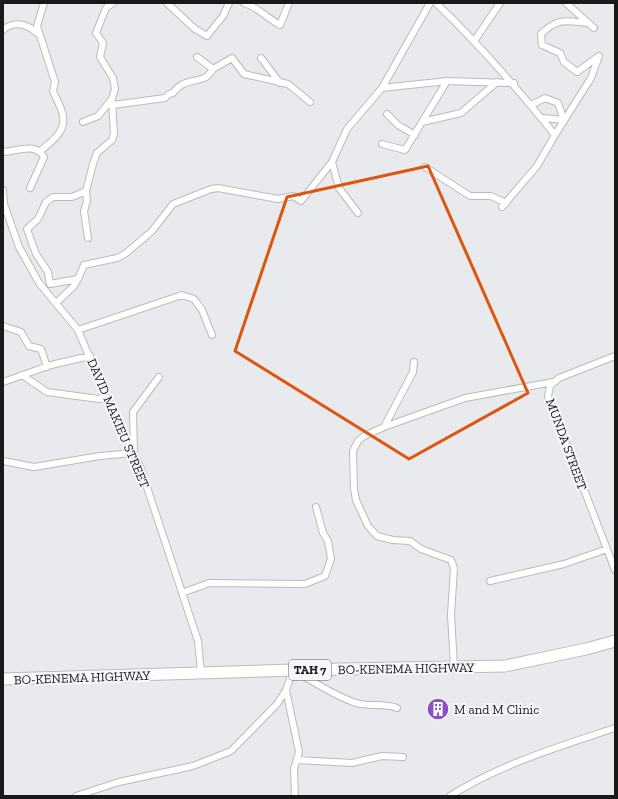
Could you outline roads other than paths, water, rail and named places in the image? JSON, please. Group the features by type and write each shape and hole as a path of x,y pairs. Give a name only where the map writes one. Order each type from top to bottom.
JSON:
{"highway":[{"name":"BO-KENEMA HIGHWAY","path":"3,679 202,672 505,666 586,649 615,641"}],"street":[{"path":"40,151 53,142 63,128 63,112 53,91 55,82 37,26 44,3"},
{"path":"88,238 84,211 86,191 92,164 97,153 112,140 114,134 112,102 115,89 112,78 100,57 102,43 96,33 106,8 113,3"},
{"path":"167,3 195,29 207,36 223,16 229,3"},
{"path":"244,3 254,6 268,18 280,24 289,3"},
{"path":"56,304 74,286 84,265 117,258 125,254 152,231 173,204 218,188 278,198 293,196 301,201 332,162 347,130 382,88 430,3"},
{"path":"436,3 475,40 514,83 555,135"},
{"path":"475,40 500,3"},
{"path":"566,3 594,28"},
{"path":"425,167 470,196 491,196 504,205 537,166 591,78 599,56 577,72 564,62 560,53 542,45 541,34 553,23 564,21 588,23"},
{"path":"3,30 9,24 15,24 32,28 40,36"},
{"path":"197,57 213,69"},
{"path":"83,122 98,116 112,102 165,98 188,81 206,78 213,69 232,58 244,74 288,84 310,102"},
{"path":"261,58 280,83"},
{"path":"382,88 447,82 514,83"},
{"path":"382,144 405,150 447,82"},
{"path":"422,122 461,113 497,82"},
{"path":"531,105 545,98 558,103 564,120"},
{"path":"387,114 398,125 415,135"},
{"path":"542,118 564,120"},
{"path":"3,152 32,148 40,151 44,157 30,188"},
{"path":"332,162 339,188 358,213"},
{"name":"DAVID MAKIEU STREET","path":"3,190 4,204 19,247 39,283 78,330 106,397 134,453 198,641 202,672"},
{"path":"78,279 50,284 48,272 36,254 27,229 38,219 46,202 53,197 72,197 86,191"},
{"path":"78,330 182,295 194,299 202,310 212,335"},
{"path":"3,326 20,332 30,346 41,349 47,366"},
{"path":"3,382 47,366 90,356"},
{"name":"MUNDA STREET","path":"615,356 559,378 553,382 548,396 615,570"},
{"path":"384,427 413,372 414,362"},
{"path":"22,375 46,392 99,399 106,397"},
{"path":"3,461 34,467 100,456 134,453 133,412 159,377"},
{"path":"454,667 451,615 454,568 451,560 421,549 410,541 393,540 376,536 368,526 356,500 354,489 353,451 358,441 364,436 384,427 465,398 553,382"},
{"path":"182,593 209,583 305,584 325,576 331,559 328,540 323,533 316,507"},
{"path":"490,581 564,564 607,548"},
{"path":"76,796 119,782 193,766 231,751 277,704 286,690 292,670 332,693 358,704 390,705 397,708"},
{"path":"286,690 299,752 294,770 295,796"},
{"path":"450,796 478,779 505,766 615,728"},
{"path":"297,760 352,763 382,756 403,757"}],"place":[{"name":"M and M Clinic","path":"438,709"}]}
